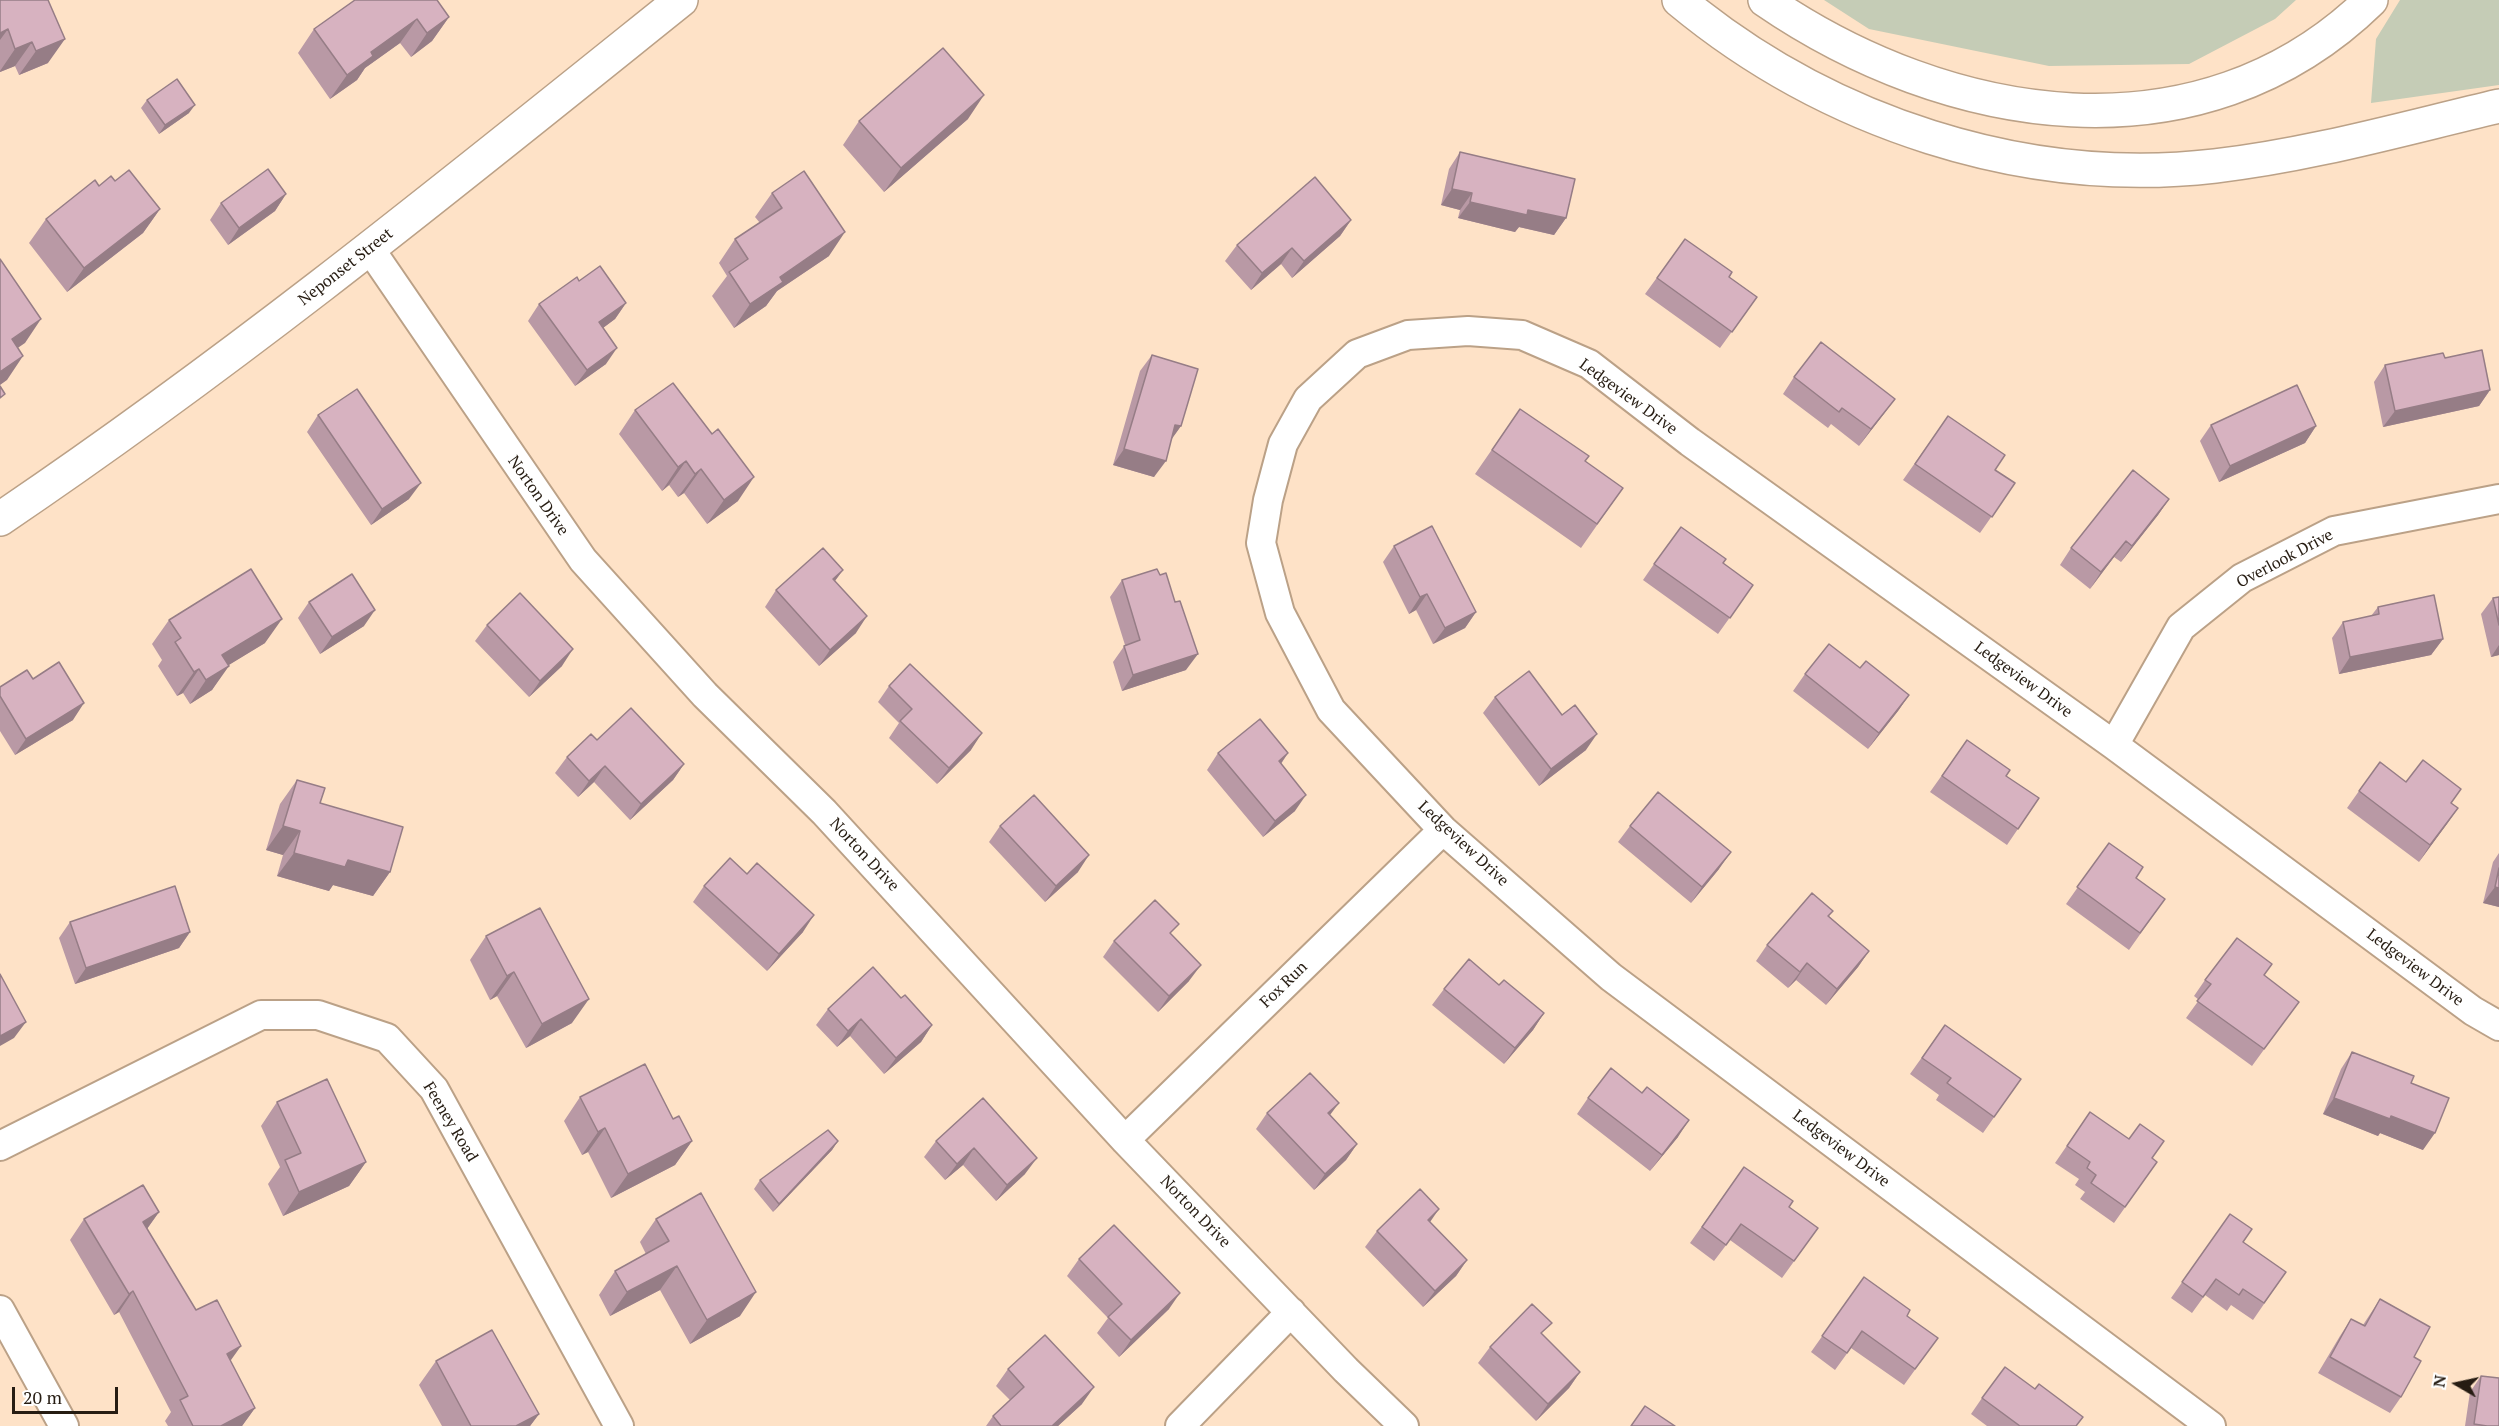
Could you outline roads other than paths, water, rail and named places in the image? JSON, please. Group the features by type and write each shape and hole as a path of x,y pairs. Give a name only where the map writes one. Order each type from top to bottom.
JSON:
{"main road":[{"name":"Neponset Street","path":"0,519 188,388 370,249 681,0"},
{"path":"1678,0 1760,60 1841,103 1932,138 1990,153 2047,164 2141,170 2214,166 2305,151 2499,106"},
{"path":"1765,0 1850,50 1923,81 1998,101 2046,109 2096,112 2167,104 2236,85 2300,54 2338,28 2371,0"}],"street":[{"name":"Norton Drive","path":"370,249 583,560 705,695 824,812 1125,1140 1346,1370 1404,1426"},
{"name":"Ledgeview Drive","path":"2211,1426 1611,976 1443,830 1331,710 1280,613 1262,543 1268,500 1283,444 1308,399 1357,354 1408,335 1468,331 1522,335 1589,364 1690,442 2114,745 2473,1011 2499,1026"},
{"name":"Overlook Drive","path":"2114,745 2181,627 2242,578 2334,531 2499,499"},
{"name":"Fox Run","path":"1125,1140 1443,830"},
{"name":"Feeney Road","path":"0,1146 261,1015 318,1015 387,1038 434,1089 619,1426"},
{"path":"0,1310 64,1426"},
{"path":"1180,1426 1292,1312"}]}
